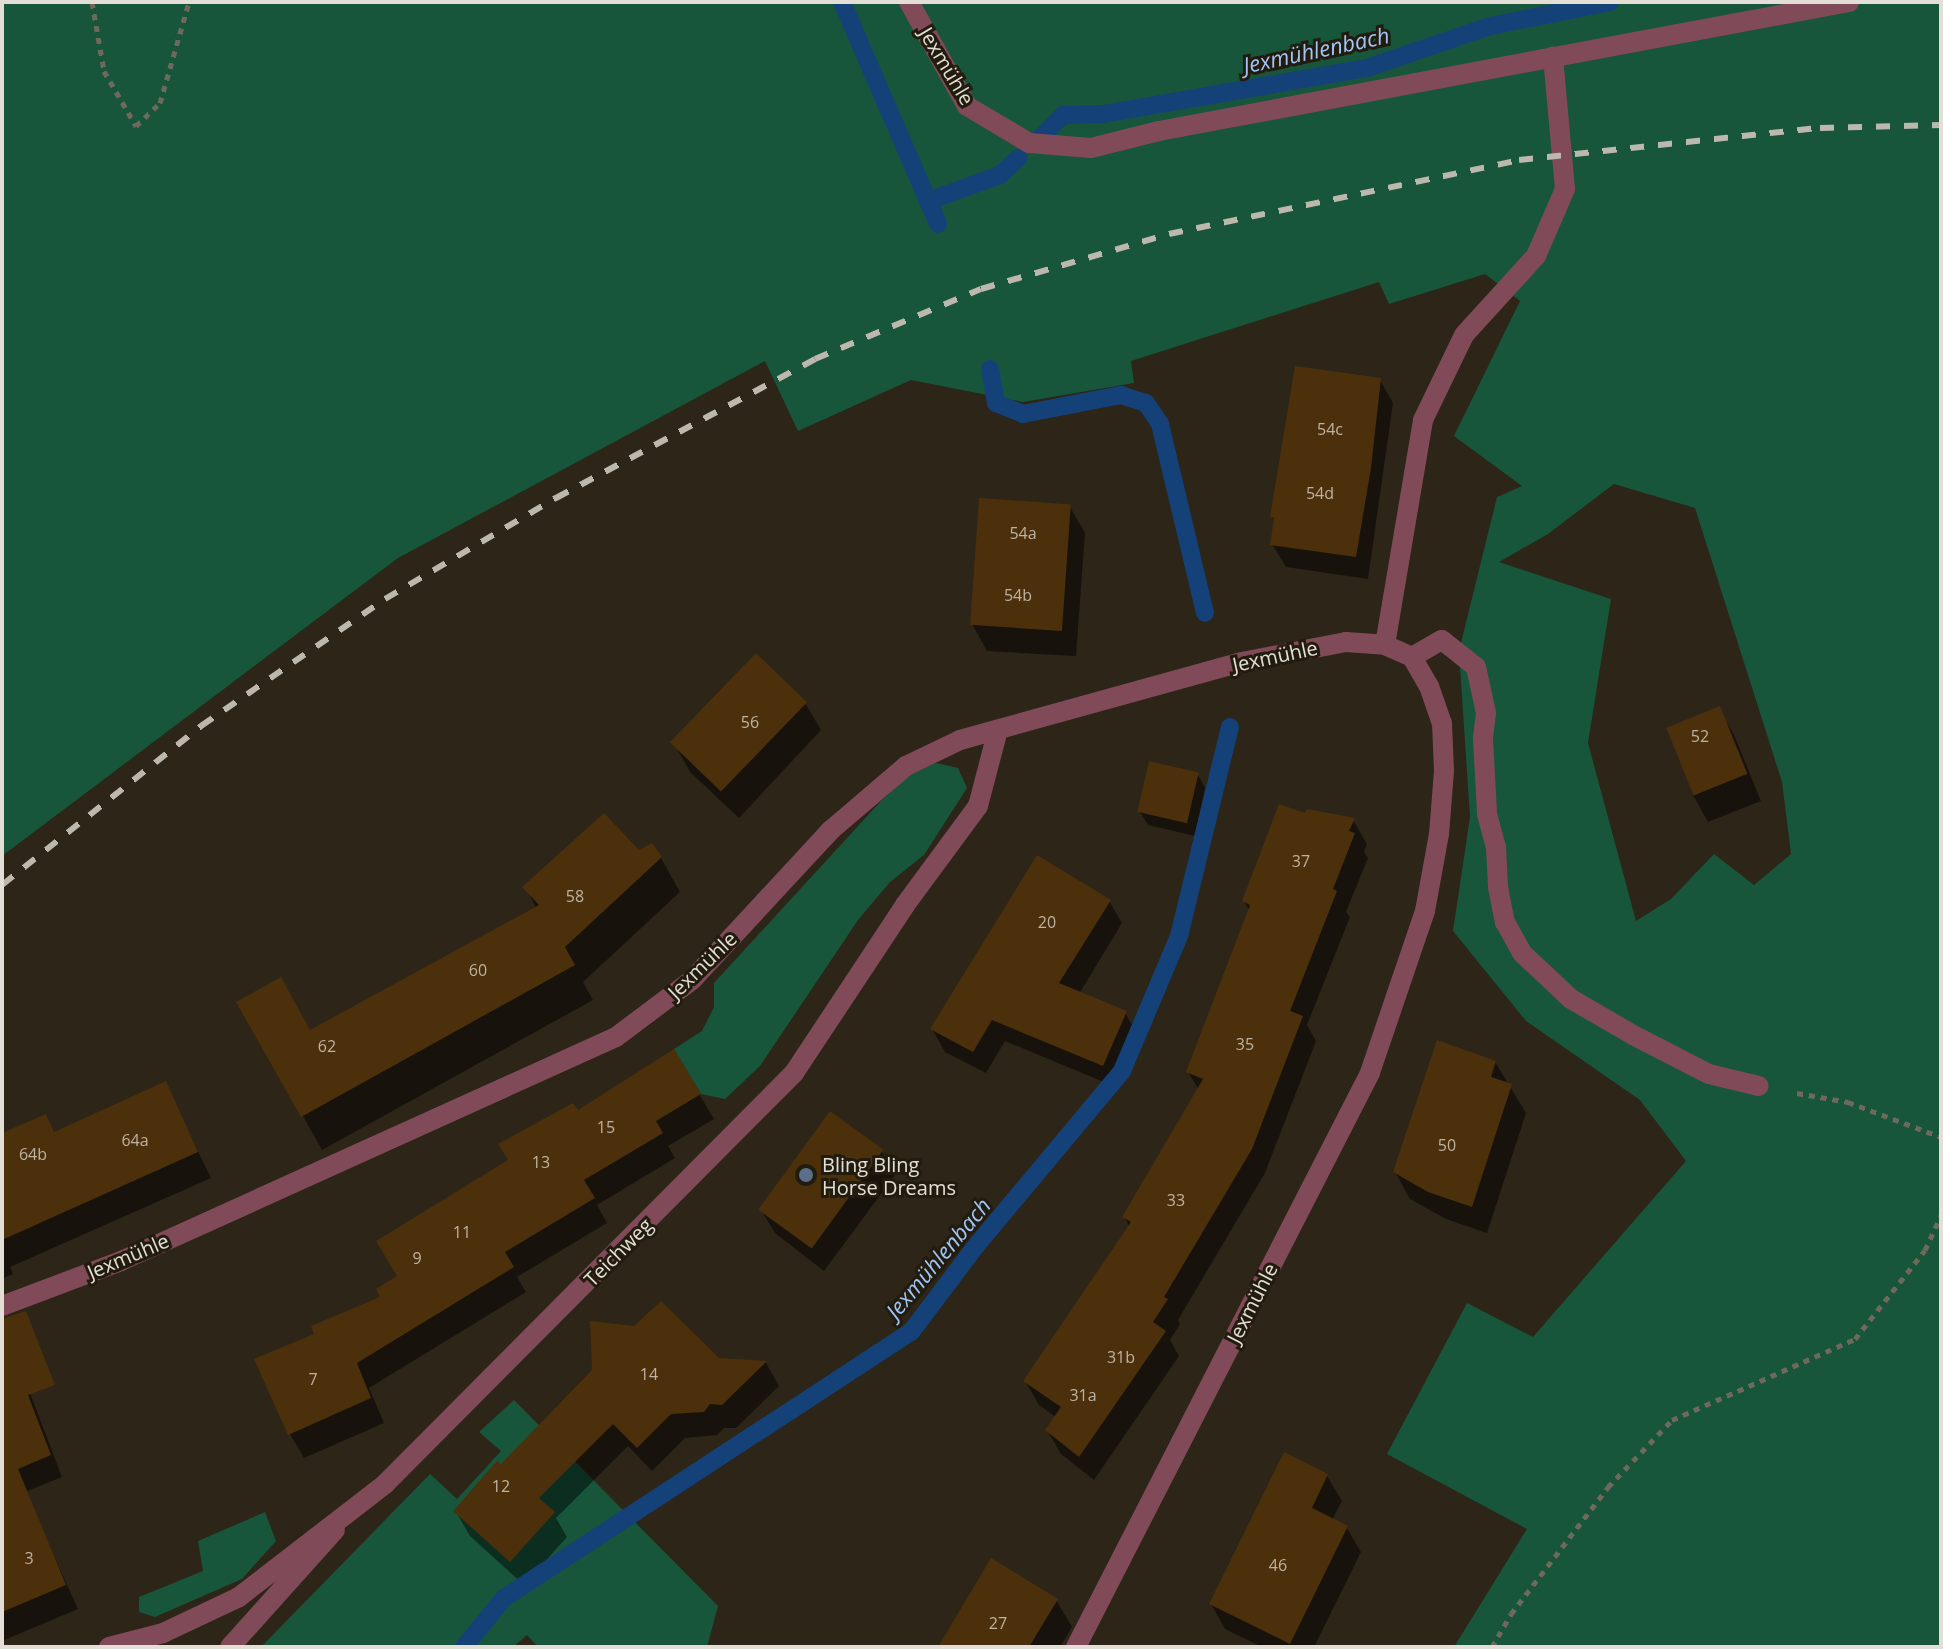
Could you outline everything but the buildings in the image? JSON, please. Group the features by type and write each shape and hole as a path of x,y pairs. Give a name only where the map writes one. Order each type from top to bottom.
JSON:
{"street":[{"name":"Jexmühle","path":"909,2 967,106 1029,143 1091,148 1159,131 1849,2"},
{"path":"1385,645 1423,420 1464,335 1536,256 1565,189 1553,57"},
{"path":"1412,657 1442,640 1476,667 1486,713 1483,739 1487,814 1496,847 1498,887 1505,922 1522,953 1571,999 1633,1035 1709,1074 1759,1086"},
{"name":"Jexmühle","path":"2,1306 121,1261 616,1037 692,980 831,830 906,766 960,740 1237,663 1346,642 1385,645 1412,657 1429,686 1443,735 1444,771 1439,834 1425,911 1370,1073 1076,1647"},
{"name":"Teichweg","path":"109,1647 163,1633 239,1597 385,1484 794,1073 905,905 978,806 998,730"},
{"path":"230,1647 363,1501"}],"path":[{"path":"92,2 104,71 136,126 160,103 189,2"},
{"path":"1759,1086 1848,1102 1941,1137"},
{"path":"1492,1647 1511,1614 1608,1487 1672,1420 1855,1339 1925,1250 1941,1215"}],"green space":[{"path":"2,2 1941,2 1941,1647 1454,1647 1527,1529 1387,1454 1467,1303 1533,1337 1686,1161 1640,1100 1526,1021 1453,931 1470,817 1459,651 1497,497 1522,486 1454,436 1520,301 1485,274 1389,304 1379,282 1131,361 1134,383 1023,402 911,380 798,431 765,361 398,558 2,856","holes":["1614,484 1695,508 1782,782 1791,854 1754,885 1714,854 1671,899 1636,921 1588,743 1611,599 1499,562 1548,534"]},
{"path":"936,763 958,768 967,788 924,855 890,882 858,920 760,1066 725,1099 701,1094 674,1049 702,1031 714,1007 714,983 881,801 910,774"},
{"path":"514,1400 718,1606 707,1647 538,1647 527,1635 513,1647 261,1647 430,1474 457,1499 501,1451 479,1432"},
{"path":"265,1512 276,1541 242,1579 155,1617 139,1612 139,1597 203,1571 198,1541"}],"waterway":[{"path":"842,2 928,201"},
{"name":"Jexmühlenbach","path":"1037,141 1063,115 1103,114 1367,68 1490,26 1610,2"},
{"name":"Jexmühlenbach","path":"938,224 928,201 1000,175 1018,158"},
{"name":"Jexmühlenbach","path":"990,369 996,403 1023,414 1121,395 1146,403 1160,424 1205,613"},
{"name":"Jexmühlenbach","path":"464,1647 504,1598 911,1332 975,1247 1122,1071 1179,936 1230,727"}],"railway":[{"path":"2,885 201,726 385,599 556,498 815,359 981,289 1169,234 1519,160 1820,128 1941,125"}],"place":[{"name":"Bling Bling Horse Dreams","path":"806,1175"}]}
